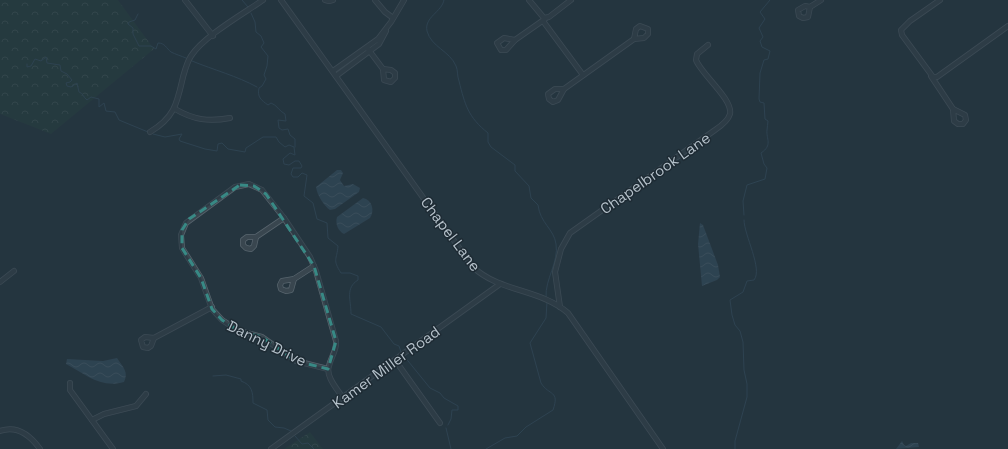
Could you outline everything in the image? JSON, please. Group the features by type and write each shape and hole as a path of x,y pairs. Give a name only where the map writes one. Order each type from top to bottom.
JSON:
{"street":[{"path":"185,0 213,36"},
{"path":"150,132 167,120 175,109 190,57 200,46 264,0"},
{"name":"Chapel Lane","path":"281,0 473,267 484,277 560,306 579,327 663,449"},
{"path":"325,0 329,2 333,0"},
{"path":"375,0 385,12 393,18"},
{"path":"336,76 369,49 387,29 404,0"},
{"path":"529,0 542,17 549,17"},
{"path":"515,40 571,0"},
{"path":"810,7 821,0"},
{"path":"940,0 910,21 901,30 902,35 953,109"},
{"path":"543,21 583,75"},
{"path":"931,76 937,77 1008,26"},
{"path":"564,89 634,39"},
{"name":"Chapelbrook Lane","path":"560,306 555,272 561,249 570,233 715,130 725,122 729,116 728,104 696,60 697,54 708,45"},
{"path":"333,71 369,49"},
{"path":"369,49 383,69"},
{"path":"175,109 199,120 216,121 230,118"},
{"name":"Danny Drive","path":"244,184 254,186 262,190 284,218 305,248 314,266 336,341 335,352 328,369 296,361 262,337 230,327 222,320 212,307 201,278 182,248 181,234 186,222 231,190 244,184"},
{"path":"256,237 284,218"},
{"path":"294,279 314,266"},
{"path":"0,282 14,271"},
{"name":"Kamer Miller Road","path":"271,449 500,284"},
{"path":"154,338 212,307"},
{"path":"395,360 440,422"},
{"path":"328,369 332,380 343,398"},
{"path":"70,383 70,390 113,449"},
{"path":"92,420 104,414 136,406 146,394"},
{"path":"0,431 21,431 32,439 40,449"}],"highlighted area":[{"path":"240,185 254,186 266,194 314,266 336,341 328,369 296,361 262,337 239,331 222,320 212,309 201,278 182,248 182,230 189,219"}],"green space":[{"path":"0,0 118,0 154,49 51,134 0,114"},
{"path":"310,432 323,449 284,449"}],"water":[{"path":"337,170 341,170 343,173 340,180 344,186 353,184 360,188 359,192 335,209 330,210 321,200 316,187"},
{"path":"363,198 369,201 372,206 372,215 370,218 344,234 338,227 336,222 337,217"},
{"path":"700,223 703,225 718,265 720,277 717,280 702,286 698,244"},
{"path":"117,358 125,370 126,375 124,382 116,384 101,382 66,364 67,359 103,361"},
{"path":"902,441 906,446 911,443 918,443 919,447 896,449"}],"waterway":[{"path":"242,0 248,7"},
{"path":"444,0 443,4 428,22 427,31 429,36 436,45 450,56 457,68 461,89 468,110 476,122 488,133 488,142 491,147 515,165 515,171 529,186 531,198 538,205 541,217 555,239 556,257 546,290 546,297"},
{"path":"744,215 743,201 747,185 765,179 767,168 764,164 761,153 768,145 768,121 765,119 764,103 760,102 759,99 760,73 764,60 768,59 770,51 762,47 760,41 763,37 759,28 765,19 760,12 770,0"},
{"path":"251,13 255,22 256,32 261,36 264,43 261,47 268,56 264,75 266,79 259,88 259,96 268,105 271,103 273,104 285,114 286,121 278,120 279,128 282,130 288,129 290,135 295,139 295,147"},
{"path":"138,14 135,20 129,22 128,24 133,28 133,34 139,46 151,46 156,49 158,43 160,43 171,52 186,58"},
{"path":"27,64 27,67 31,66 35,59 41,61 46,57 47,63 60,65 61,71 67,74 72,80 66,83 67,86 71,87 77,83 79,92 87,100 91,97 99,99 99,107 104,103 106,111 115,112 119,120 148,132"},
{"path":"192,61 233,76 257,87"},
{"path":"153,134 165,137 182,134 179,139 180,141 205,149 217,151 218,144 222,143 228,149 245,152 246,148 263,137 276,137 285,147 289,145 294,147 295,155 290,153 283,159 284,164 289,165 295,161 299,161 302,166 301,168 293,168 291,174 293,177 298,177 302,173 307,175 304,196 313,203 317,219 327,223 328,238 338,246 336,260 338,268 341,273 350,273 358,276 358,280 351,287 350,291 351,314 381,327 394,344 399,346 401,352"},
{"path":"735,449 735,441 747,397 747,384 744,370 743,342 740,331 735,325 730,300 743,292 747,281 754,280 756,275 755,260 744,220"},
{"path":"486,449 505,438 517,436 526,427 553,410 555,404 554,396 541,383 530,343 546,318 547,302"},
{"path":"404,356 430,388 440,393 444,398 458,406 458,410 452,410 451,419 448,425"},
{"path":"213,376 226,375 241,379 241,381 250,387 253,395 253,403 267,410 268,420 275,427 284,428 291,431"},
{"path":"446,428 451,449"},
{"path":"295,436 302,444 308,443 314,449"}]}
